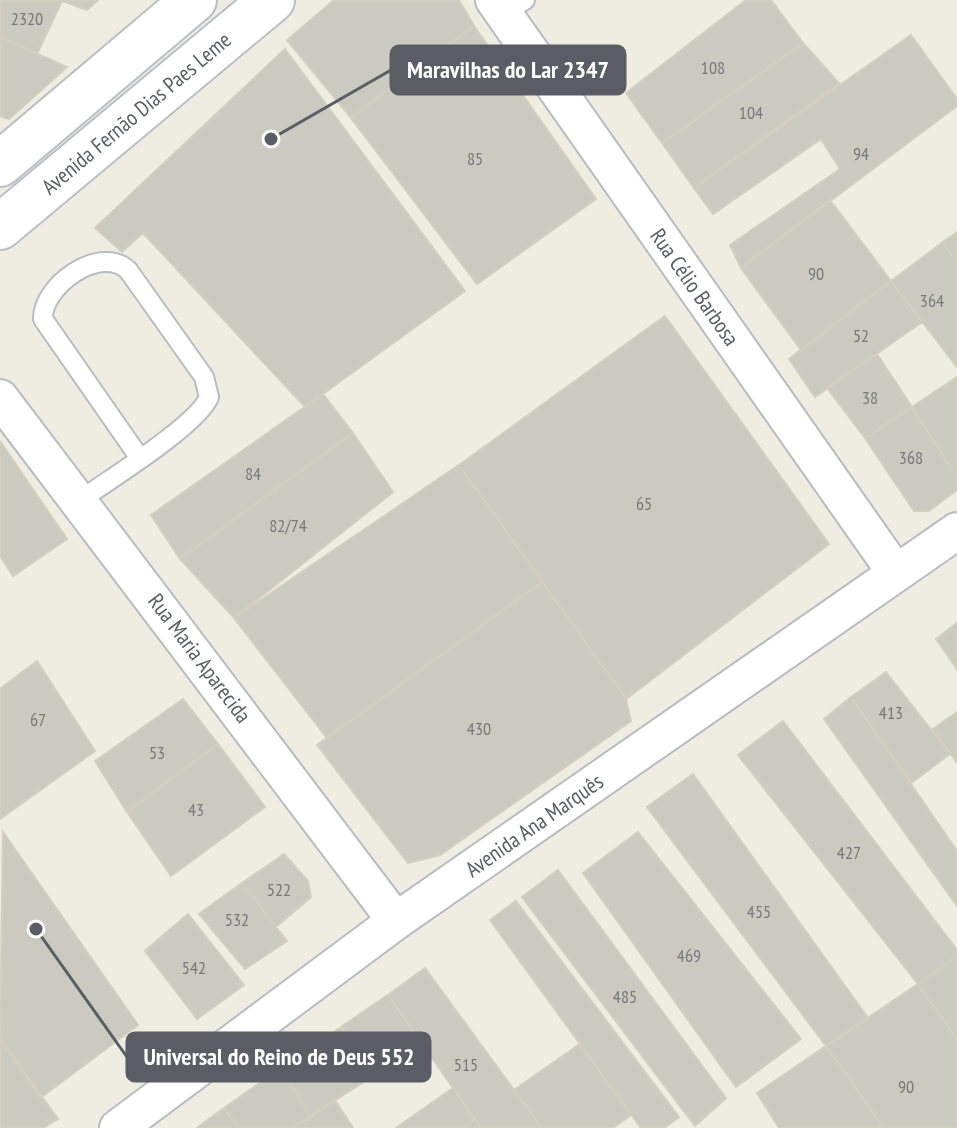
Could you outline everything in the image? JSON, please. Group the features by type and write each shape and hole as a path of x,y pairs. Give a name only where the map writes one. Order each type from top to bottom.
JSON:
{"main road":[{"path":"0,164 194,0"},
{"name":"Avenida Fernão Dias Paes Leme","path":"0,227 272,0"}],"street":[{"name":"Rua Célio Barbosa","path":"507,4 896,573"},
{"name":"Rua Maria Aparecida","path":"0,398 396,921"},
{"name":"Avenida Ana Marquês","path":"118,1128 396,921 957,531"}],"lane":[{"path":"79,501 198,415 205,407 209,387 128,270 110,259 100,260 53,291 42,308 43,319 139,457"}],"building":[{"path":"0,0 62,1 37,54 0,37"},
{"path":"60,0 98,0 87,10"},
{"path":"334,0 459,0 474,26 351,118 287,40"},
{"path":"746,0 771,0 803,43 662,143 626,93"},
{"path":"474,26 596,199 477,284 351,118"},
{"path":"911,35 957,99 957,106 741,268 730,245 840,169 821,139 713,214 694,188"},
{"path":"0,37 67,67 9,119 0,116"},
{"path":"803,43 839,83 694,188 662,143"},
{"path":"285,49 465,291 305,407 143,233 122,252 95,228"},
{"path":"830,200 891,281 801,350 741,268"},
{"path":"957,232 957,264 943,242"},
{"path":"943,242 957,264 957,367 891,281"},
{"path":"891,281 922,322 815,397 789,359"},
{"path":"665,316 829,544 626,699 459,465"},
{"path":"877,354 912,407 865,438 827,388"},
{"path":"957,377 957,478 912,407"},
{"path":"323,394 353,433 180,559 151,515"},
{"path":"912,407 957,478 957,490 929,511 914,511 865,438"},
{"path":"353,433 393,492 234,618 180,559"},
{"path":"0,441 67,539 13,576 0,556"},
{"path":"459,465 542,582 327,738 234,618"},
{"path":"542,582 626,699 631,721 440,855 408,863 317,745"},
{"path":"957,623 957,669 936,639"},
{"path":"37,661 95,751 0,819 0,689"},
{"path":"886,672 950,754 911,783 851,697"},
{"path":"851,697 957,851 957,906 824,719"},
{"path":"183,699 218,744 127,812 95,761"},
{"path":"957,712 957,763 933,729"},
{"path":"783,721 957,950 957,956 918,984 738,755"},
{"path":"218,744 265,807 171,876 127,812"},
{"path":"693,774 868,1018 826,1046 647,807"},
{"path":"3,832 138,1025 40,1098 0,1038"},
{"path":"638,832 801,1039 736,1087 583,873"},
{"path":"284,854 308,881 311,897 276,927 242,883"},
{"path":"558,870 726,1098 695,1126 522,897"},
{"path":"242,883 287,941 245,969 199,914"},
{"path":"516,901 679,1117 664,1128 641,1128 490,920"},
{"path":"188,914 244,985 197,1019 145,951"},
{"path":"957,956 957,1040 918,984"},
{"path":"425,968 542,1128 481,1128 388,995"},
{"path":"918,984 957,1040 957,1128 884,1128 826,1046"},
{"path":"388,995 421,1042 378,1073 341,1027"},
{"path":"341,1027 378,1073 310,1116 281,1068"},
{"path":"0,1038 58,1119 43,1128 0,1128"},
{"path":"580,1044 631,1115 613,1128 542,1128 514,1090"},
{"path":"826,1046 884,1128 779,1128 757,1093"},
{"path":"281,1068 310,1116 292,1128 239,1128 224,1108"},
{"path":"453,1088 475,1119 463,1128 396,1128"},
{"path":"335,1100 353,1128 294,1128"},
{"path":"224,1108 239,1128 197,1128"},
{"path":"475,1119 481,1128 463,1128"}],"place":[{"name":"Maravilhas do Lar 2347","path":"271,139"},
{"name":"Universal do Reino de Deus 552","path":"36,929"}]}
